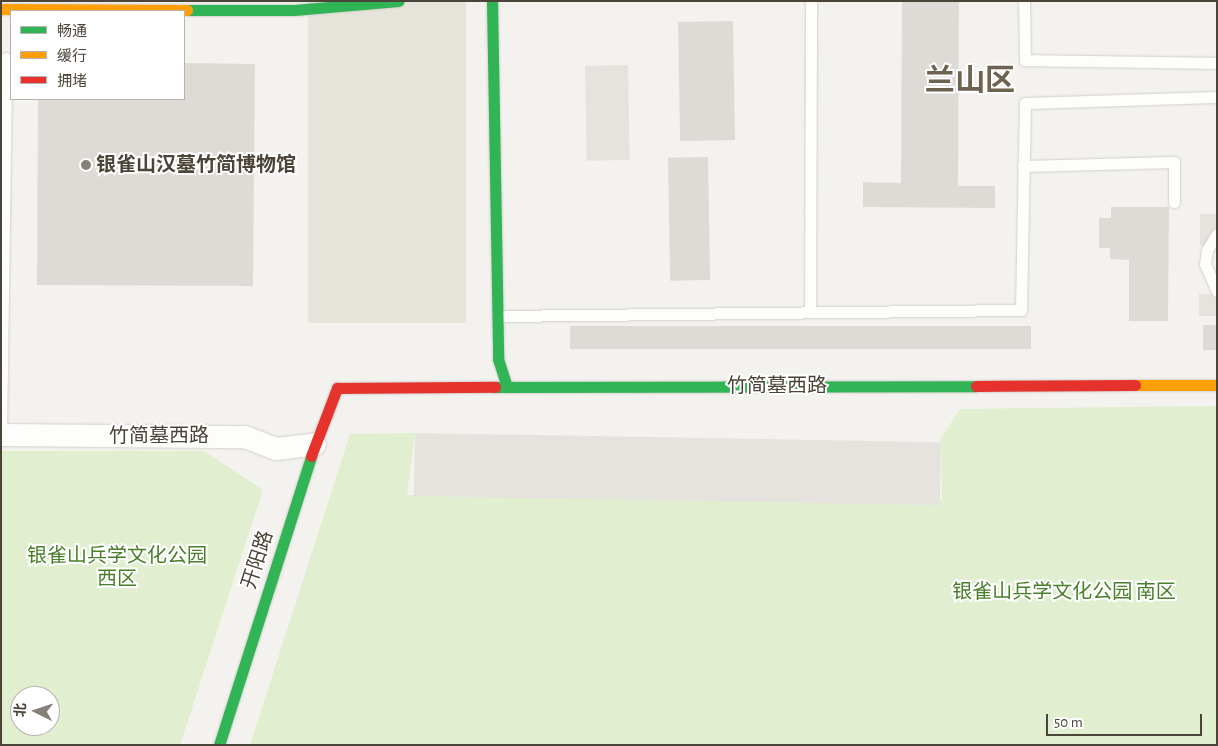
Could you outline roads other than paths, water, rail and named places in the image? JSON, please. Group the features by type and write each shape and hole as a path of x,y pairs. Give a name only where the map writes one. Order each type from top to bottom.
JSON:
{"street":[{"path":"1,9 294,10 399,1"},
{"path":"492,1 498,359 506,386"},
{"name":"竹简墓西路","path":"338,388 1217,385"},
{"name":"开阳路","path":"218,745 315,444 338,388"},
{"name":"竹简墓西路","path":"1,435 245,437 277,449 315,444"}],"lane":[{"path":"810,312 811,1"},
{"path":"1024,1 1025,60 1217,63"},
{"path":"1,435 6,58"},
{"path":"498,316 1021,310 1025,103 1217,97"},
{"path":"1024,166 1174,162 1174,202"},
{"path":"1217,234 1207,250 1205,264 1217,291"}],"place":[{"name":"银雀山汉墓竹简博物馆","path":"86,165"}],"district":[{"name":"兰山区","path":"970,81"}],"park label":[{"name":"银雀山兵学文化公园 西区","path":"117,568"},
{"name":"银雀山兵学文化公园 南区","path":"1064,592"}]}
